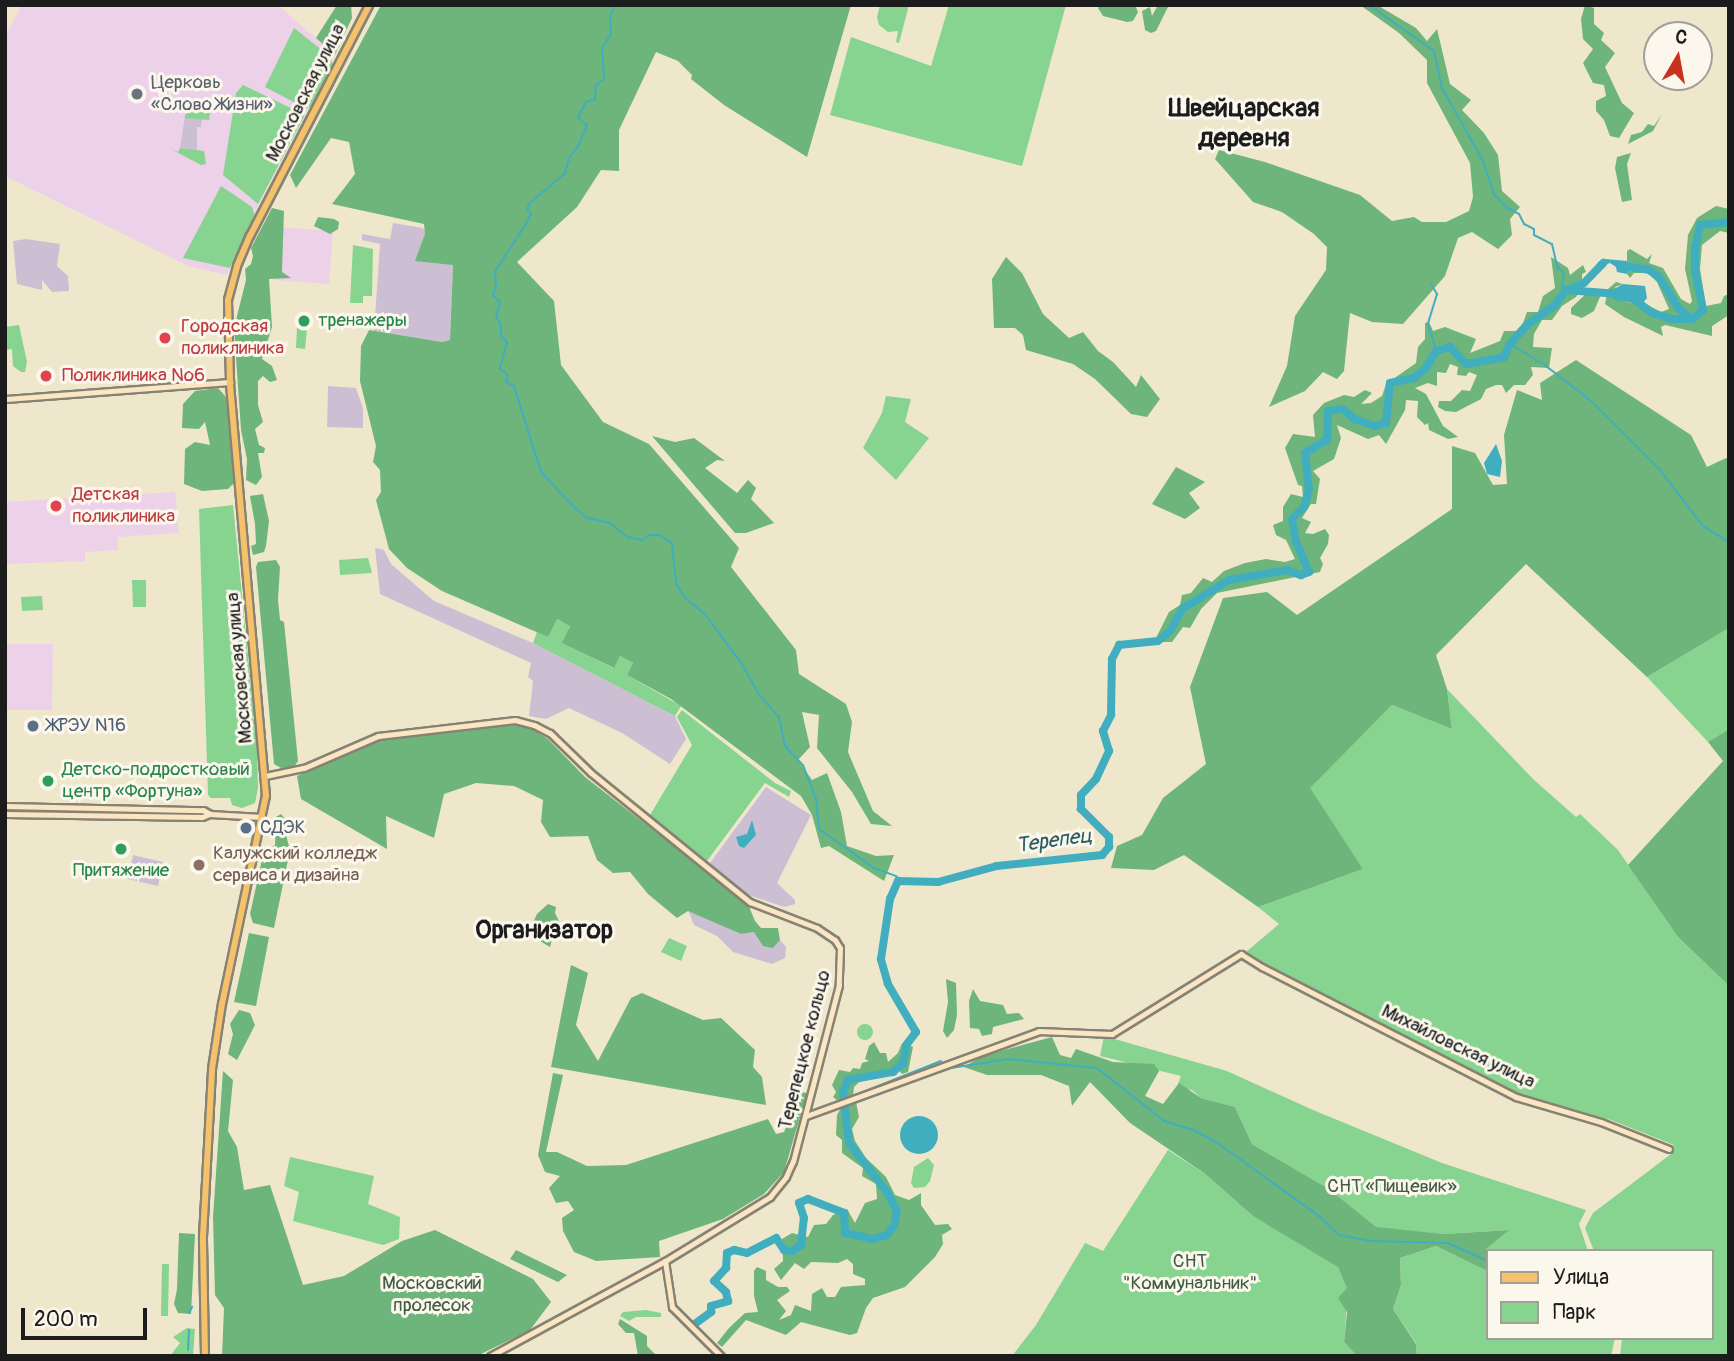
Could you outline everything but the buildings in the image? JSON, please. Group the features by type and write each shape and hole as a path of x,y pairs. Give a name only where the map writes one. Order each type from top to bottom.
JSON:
{"main road":[{"name":"Московская улица","path":"205,1356 203,1237 212,1069 222,1004 262,817 265,776 230,382 228,300 237,266 369,5"}],"street":[{"path":"5,399 230,382"},
{"name":"Терепецкое кольцо","path":"265,776 304,768 378,736 515,720 550,733 590,773 750,902 817,928 835,940 842,956 839,985 793,1161 786,1177 770,1196 666,1261 490,1356"},
{"path":"5,806 203,810 210,814"},
{"path":"5,814 202,817 210,814 262,817"},
{"name":"Михайловская улица","path":"806,1116 1039,1031 1112,1034 1241,954 1516,1097 1601,1122 1669,1149"},
{"path":"666,1261 672,1307 721,1356"}],"shaded area":[{"path":"22,5 278,5 335,55 254,214 227,275 188,266 5,176 5,36"},
{"path":"186,109 203,112 201,127 197,127 197,151 180,148"},
{"path":"393,223 423,228 447,263 453,265 450,340 442,342 374,331 380,244 362,240 362,234 390,239"},
{"path":"277,227 333,231 329,284 274,280"},
{"path":"26,239 60,244 57,266 68,276 69,291 52,292 42,280 42,290 17,284 13,241"},
{"path":"328,386 356,388 363,408 363,428 327,427"},
{"path":"175,492 179,533 117,537 118,550 85,552 85,561 5,564 5,502"},
{"path":"375,548 384,550 391,564 434,601 533,643 675,716 686,739 670,764 622,733 569,708 546,719 529,716 533,681 528,677 531,663 380,594"},
{"path":"5,644 53,644 52,710 5,710"},
{"path":"766,787 811,815 777,883 795,900 795,904 784,907 743,893 710,863"},
{"path":"133,855 163,862 158,886 128,879"},
{"path":"688,910 741,934 754,932 773,948 780,940 786,947 785,958 772,964 733,952 717,936 694,925"}],"green space":[{"path":"337,5 351,5 352,18 335,55 316,38"},
{"path":"381,5 851,5 807,157 724,105 691,79 692,75 678,61 656,52 619,130 619,171 601,170 577,207 517,262 554,301 561,365 603,422 649,444 739,548 731,567 796,650 799,674 846,704 852,722 848,752 873,811 892,826 871,824 852,792 817,748 819,715 802,712 810,747 798,760 812,780 827,773 841,812 847,846 876,856 894,855 884,881 829,846 821,848 812,815 801,796 671,699 627,675 633,663 620,656 614,668 562,643 570,626 557,619 548,637 442,591 407,568 389,549 376,500 381,492 380,470 373,462 376,446 360,381 361,346 369,330 442,342 450,340 453,265 415,261 425,234 424,224 332,204 355,174 349,142 331,138 296,188 290,175"},
{"path":"880,5 909,5 899,43 896,42 898,31 888,32 879,25 877,17"},
{"path":"949,5 1066,5 1022,166 830,115 851,37 931,66"},
{"path":"1100,5 1135,5 1138,12 1133,21 1127,22 1103,16 1098,8"},
{"path":"1158,5 1169,5 1156,31 1151,33 1145,30 1142,11 1150,7 1152,16"},
{"path":"1360,5 1377,5 1416,28 1427,41 1437,29 1450,84 1471,100 1462,110 1484,133 1498,155 1502,191 1520,207 1510,219 1512,235 1498,249 1472,232 1458,238 1445,276 1403,324 1372,322 1350,313 1344,371 1337,379 1323,372 1305,391 1269,407 1287,366 1295,316 1326,270 1327,247 1314,234 1282,212 1253,202 1215,159 1219,150 1265,162 1360,195 1392,221 1414,217 1422,222 1446,222 1469,211 1473,197 1470,163 1427,83 1427,60 1399,33"},
{"path":"1585,5 1594,8 1594,24 1604,33 1601,40 1615,53 1605,67 1622,103 1634,113 1619,138 1610,136 1604,120 1596,111 1596,101 1606,96 1604,85 1593,83 1583,63 1593,49 1583,39 1581,19"},
{"path":"294,28 328,55 333,64 312,107 307,109 265,87"},
{"path":"243,85 305,115 258,204 223,175 236,93"},
{"path":"186,109 210,112 209,120 185,118"},
{"path":"1662,114 1653,131 1628,144 1631,135 1642,132 1648,124 1654,126"},
{"path":"169,148 178,152 180,148 204,151 206,164 201,165"},
{"path":"1631,153 1627,164 1632,200 1622,202 1615,168 1617,157"},
{"path":"221,186 252,207 255,217 230,268 183,258"},
{"path":"1716,206 1729,209 1729,233 1720,231 1702,245 1700,269 1706,306 1721,303 1724,296 1729,294 1729,315 1712,326 1712,336 1665,325 1661,327 1663,336 1624,317 1605,304 1608,289 1616,282 1623,284 1615,287 1626,302 1646,304 1661,312 1669,309 1657,282 1648,273 1634,273 1630,278 1627,274 1632,269 1632,263 1627,261 1627,251 1630,249 1647,259 1652,254 1649,263 1663,268 1681,299 1690,304 1692,301 1685,269 1688,235 1697,218"},
{"path":"272,208 284,211 282,272 291,278 269,279 272,327 262,359 272,366 277,380 270,382 263,376 258,381 258,405 263,422 255,429 259,445 265,448 264,453 258,453 262,477 256,485 246,480 247,459 241,430 234,328 246,280 245,269 251,264 253,256 251,248"},
{"path":"318,217 339,222 338,229 330,234 314,226"},
{"path":"353,245 373,249 372,296 363,296 363,303 350,303"},
{"path":"1006,257 1022,273 1043,314 1069,338 1083,332 1098,351 1113,362 1136,387 1141,375 1160,399 1147,417 1131,414 1095,379 1073,364 1026,350 1023,335 1015,328 994,328 992,279"},
{"path":"1551,257 1568,268 1570,275 1583,265 1586,272 1582,274 1582,287 1576,297 1562,306 1552,320 1542,320 1534,334 1533,347 1552,348 1549,368 1531,367 1533,375 1525,385 1514,385 1506,393 1502,385 1496,385 1486,389 1481,399 1456,412 1438,407 1439,401 1451,401 1462,390 1470,391 1477,375 1469,372 1466,376 1457,375 1458,367 1450,364 1446,373 1437,372 1437,386 1428,383 1415,388 1426,394 1443,426 1458,437 1448,439 1429,430 1428,423 1425,425 1417,417 1418,401 1406,400 1405,410 1386,444 1379,435 1368,439 1337,425 1341,438 1334,459 1313,471 1320,479 1316,504 1311,504 1302,518 1311,522 1305,533 1313,534 1325,529 1329,535 1328,544 1320,558 1323,564 1320,572 1217,593 1201,609 1190,628 1183,627 1172,642 1163,642 1156,638 1169,612 1180,605 1182,595 1191,593 1203,578 1212,582 1224,571 1245,563 1266,559 1285,562 1295,559 1286,540 1276,535 1273,525 1283,521 1283,507 1291,494 1303,497 1302,486 1298,485 1285,448 1293,434 1315,437 1313,415 1324,403 1344,395 1354,397 1365,390 1372,393 1361,404 1371,403 1382,396 1386,384 1416,363 1418,347 1425,339 1425,323 1429,322 1433,331 1445,327 1476,339 1470,353 1500,341 1504,331 1516,331 1527,312 1538,312 1543,296 1555,288"},
{"path":"1592,288 1599,289 1600,297 1594,311 1582,318 1571,314 1571,308"},
{"path":"19,325 27,362 25,372 13,366 12,349 5,350 5,327"},
{"path":"297,328 307,329 305,349 296,348"},
{"path":"1576,360 1691,435 1707,467 1726,458 1729,460 1729,628 1647,677 1526,564 1436,655 1447,689 1452,729 1392,705 1310,788 1363,869 1258,907 1184,855 1154,870 1111,868 1117,846 1142,835 1163,798 1206,764 1190,687 1223,598 1267,592 1297,615 1452,509 1452,446 1475,453 1493,485 1507,484 1504,435 1517,390 1542,400 1540,383"},
{"path":"218,388 226,397 234,483 228,489 202,491 184,484 185,449 195,442 210,445 205,422 199,429 182,428 183,404 195,391"},
{"path":"886,396 911,399 905,422 929,438 896,480 863,448 882,413"},
{"path":"652,436 675,442 694,438 725,461 717,460 705,468 737,493 748,480 756,488 751,499 774,523 746,533 735,533"},
{"path":"1176,467 1205,482 1189,493 1200,508 1185,519 1152,504"},
{"path":"263,494 269,521 266,546 264,552 253,555 251,546 256,544 255,524 250,496"},
{"path":"233,505 257,746 258,788 255,803 242,808 232,805 230,798 211,798 208,795 199,509"},
{"path":"368,558 372,573 340,575 339,560"},
{"path":"276,560 280,567 278,600 280,620 284,622 298,761 294,767 281,768 274,764 256,567 258,562"},
{"path":"132,580 146,580 146,607 133,607"},
{"path":"42,596 43,610 22,611 21,597"},
{"path":"556,619 570,625 563,643 613,668 620,656 633,663 627,675 681,706 675,716 533,643 537,632 548,637"},
{"path":"1729,628 1729,729 1708,742 1647,677"},
{"path":"1447,689 1533,779 1576,817 1580,814 1618,850 1678,937 1729,986 1729,1356 1620,1356 1622,1340 1713,1340 1713,1249 1593,1249 1585,1228 1593,1213 1671,1154 1674,1145 1611,1120 1520,1095 1264,965 1246,952 1279,924 1258,907 1363,869 1309,788 1392,705 1452,729"},
{"path":"682,710 775,783 791,791 789,797 765,783 707,861 650,815 692,745 677,717"},
{"path":"511,725 529,727 548,739 585,777 748,904 761,928 778,928 780,940 773,948 763,946 754,932 741,934 688,911 677,918 648,894 630,872 613,873 597,860 588,836 550,837 541,822 543,800 514,786 476,783 444,794 434,838 386,816 387,849 301,799 297,776 369,742"},
{"path":"1729,729 1729,986 1678,937 1628,865 1723,761 1708,742"},
{"path":"281,814 287,821 286,835 290,850 274,928 253,923 250,914 264,851 275,845 276,817"},
{"path":"548,904 556,907 555,913 560,923 550,947 528,934 537,914"},
{"path":"249,933 269,937 256,1006 234,1002"},
{"path":"669,938 687,946 681,961 661,952"},
{"path":"571,965 588,973 576,1025 598,1061 631,998 642,993 703,1020 721,1018 755,1050 753,1067 762,1077 766,1105 551,1067"},
{"path":"946,979 956,983 957,1015 954,1030 947,1038 943,1031 948,1002"},
{"path":"973,989 980,1001 1003,1005 1007,1014 1019,1013 1024,1019 993,1027 992,1034 982,1036 979,1029 970,1028 969,1001"},
{"path":"239,1010 250,1013 255,1025 237,1060 228,1054 233,1034 230,1024"},
{"path":"865,1024 871,1026 871,1038 865,1040 859,1038 857,1032 859,1026"},
{"name":"СНТ «Пищевик»","path":"1104,1036 1227,1071 1442,1163 1586,1210 1579,1224 1587,1249 1486,1249 1508,1230 1444,1234 1376,1228 1329,1189 1252,1144 1235,1107 1201,1098 1192,1090 1177,1087 1181,1076 1100,1056"},
{"path":"1052,1037 1060,1055 1071,1058 1076,1049 1113,1062 1154,1064 1159,1071 1145,1096 1163,1104 1179,1083 1201,1098 1235,1107 1252,1144 1329,1189 1376,1227 1444,1234 1509,1230 1486,1249 1486,1271 1436,1246 1400,1258 1401,1285 1393,1309 1416,1344 1417,1356 1357,1356 1344,1342 1347,1312 1338,1298 1347,1288 1338,1267 1253,1216 1204,1173 1130,1123 1090,1082 1072,1106 1069,1086 1041,1075 987,1075 964,1067 982,1056"},
{"path":"874,1042 880,1053 886,1053 888,1062 898,1053 902,1043 913,1047 908,1072 902,1074 899,1070 859,1082 854,1087 853,1096 839,1102 833,1097 836,1092 832,1085 839,1070 850,1072 853,1068 860,1069 862,1063 869,1061 865,1059 869,1046"},
{"name":"Московский пролесок","path":"223,1071 233,1080 228,1131 237,1147 244,1190 270,1185 303,1285 344,1276 402,1241 435,1230 533,1279 551,1302 530,1330 477,1356 222,1356 224,1308 215,1295 213,1217"},
{"path":"553,1073 563,1075 546,1152 557,1152 587,1166 626,1165 768,1119 776,1134 784,1132 801,1092 807,1093 784,1172 764,1194 723,1219 659,1241 660,1257 596,1261 574,1252 563,1231 562,1218 574,1210 568,1201 556,1203 549,1188 560,1176 545,1172 538,1155"},
{"path":"856,1102 859,1117 852,1129 855,1141 866,1158 886,1177 895,1195 909,1200 921,1193 921,1205 935,1225 948,1224 952,1229 942,1235 943,1244 935,1257 905,1287 873,1298 866,1308 857,1333 850,1335 801,1322 786,1335 746,1320 722,1347 717,1343 729,1328 745,1313 758,1312 754,1296 754,1271 757,1267 766,1271 766,1280 778,1287 787,1287 790,1291 777,1300 786,1311 779,1320 791,1315 795,1305 811,1311 812,1294 822,1288 827,1297 835,1297 841,1287 865,1285 865,1279 853,1274 853,1264 847,1259 838,1263 811,1262 804,1269 795,1263 781,1280 774,1269 783,1261 782,1239 792,1233 808,1237 814,1225 826,1224 833,1215 847,1209 855,1223 865,1203 877,1199 876,1184 862,1176 863,1168 842,1153 842,1140 836,1135 837,1115 841,1108"},
{"name":"СНТ \"Коммунальник\"","path":"1168,1150 1204,1173 1253,1216 1329,1259 1338,1267 1348,1288 1344,1342 1357,1356 1012,1356 1036,1325 1085,1243 1103,1251"},
{"path":"290,1157 374,1176 368,1204 400,1217 399,1239 383,1245 293,1221 299,1192 284,1186"},
{"path":"928,1158 934,1165 930,1181 925,1187 914,1188 911,1183 914,1167"},
{"path":"179,1233 195,1234 191,1314 178,1313 174,1304"},
{"path":"1436,1246 1486,1271 1486,1340 1615,1340 1611,1356 1417,1356 1416,1343 1393,1309 1401,1285 1400,1258"},
{"path":"516,1250 567,1275 558,1282 510,1259"},
{"path":"162,1264 169,1264 168,1316 161,1316"},
{"path":"646,1310 661,1313 661,1317 636,1317 629,1321 620,1316 623,1312"},
{"path":"620,1319 647,1336 647,1346 657,1356 638,1356 634,1333 626,1333 618,1324"},
{"path":"187,1328 195,1329 193,1356 170,1356 180,1343 173,1337"}],"water":[{"path":"1605,259 1627,261 1632,263 1632,269 1627,274 1617,272 1616,267 1610,263 1596,268 1598,262"},
{"path":"1623,284 1645,286 1647,298 1642,304 1615,300 1609,292"},
{"path":"1496,444 1502,461 1500,477 1487,474 1484,463"},
{"path":"752,820 756,835 744,848 739,846 736,837 747,834"},
{"path":"919,1116 933,1121 938,1135 933,1149 919,1154 905,1149 900,1135 905,1121"}],"waterway":[{"path":"615,5 610,16 611,34 602,48 604,79 596,85 595,99 586,102 578,118 587,125 578,146 569,158 565,173 529,204 527,210 531,213 526,224 495,271 496,287 493,295 500,302 496,317 501,325 501,336 507,342 500,369 507,374 506,382 514,386 541,472 575,508 587,518 610,523 627,537 642,540 649,535 659,535 672,543 676,583 684,597 704,613 742,664 759,695 779,717 785,746 803,765 816,799 819,829 874,868 896,876 899,881"},
{"path":"1369,5 1434,51 1442,88 1483,161 1494,194 1506,207 1519,214 1524,224 1534,229 1534,235 1552,244 1557,266 1564,274 1562,287 1566,290"},
{"name":"Терепец","path":"1634,299 1652,313 1672,319 1692,319 1703,310 1695,270 1695,249 1700,225 1729,222"},
{"name":"Терепец","path":"1570,289 1584,283 1603,263"},
{"name":"Терепец","path":"1625,266 1649,270 1659,277 1678,308 1692,319"},
{"path":"1431,284 1437,294 1428,324 1436,351"},
{"name":"Терепец","path":"696,1323 711,1312 711,1306 728,1301 726,1292 714,1281 726,1268 727,1253 734,1250 747,1253 776,1238 784,1250 792,1251 801,1245 804,1218 799,1203 808,1199 844,1213 845,1233 873,1239 887,1235 894,1226 897,1211 887,1192 849,1143 843,1092 848,1080 893,1072 903,1063 907,1044 916,1032 888,984 881,959 890,899 898,881 938,882 997,866 1102,855 1109,847 1109,837 1081,809 1081,795 1096,779 1109,751 1103,731 1111,715 1112,659 1119,645 1158,641 1170,631 1182,609 1229,580 1287,570 1301,575 1309,572 1296,542 1292,519 1304,507 1309,490 1305,453 1327,440 1328,411 1343,409 1354,419 1375,426 1386,423 1390,383 1414,378 1426,368 1436,351 1450,347 1466,364 1504,357 1510,344 1528,324 1554,306 1566,290 1619,294"},
{"path":"1510,344 1542,363 1589,399 1659,469 1703,526 1729,542"},
{"path":"951,1068 1008,1059 1097,1068 1164,1121 1193,1130 1215,1141 1319,1216 1339,1235 1369,1241 1448,1243 1485,1260"},
{"path":"848,1098 941,1061"},
{"path":"189,1313 192,1307"},
{"path":"188,1350 189,1330"}],"place":[{"name":"Церковь «Слово Жизни»","path":"137,94"},
{"name":"тренажеры","path":"304,321"},
{"name":"Городская поликлиника","path":"165,338"},
{"name":"Поликлиника №6","path":"46,376"},
{"name":"Детская поликлиника","path":"56,506"},
{"name":"ЖРЭУ N16","path":"33,726"},
{"name":"Детско-подростковый центр «Фортуна»","path":"48,781"},
{"name":"СДЭК","path":"246,828"},
{"name":"Притяжение","path":"121,849"},
{"name":"Калужский колледж сервиса и дизайна","path":"199,865"}],"district":[{"name":"Швейцарская деревня","path":"1244,124"},
{"name":"Организатор","path":"544,931"}]}
